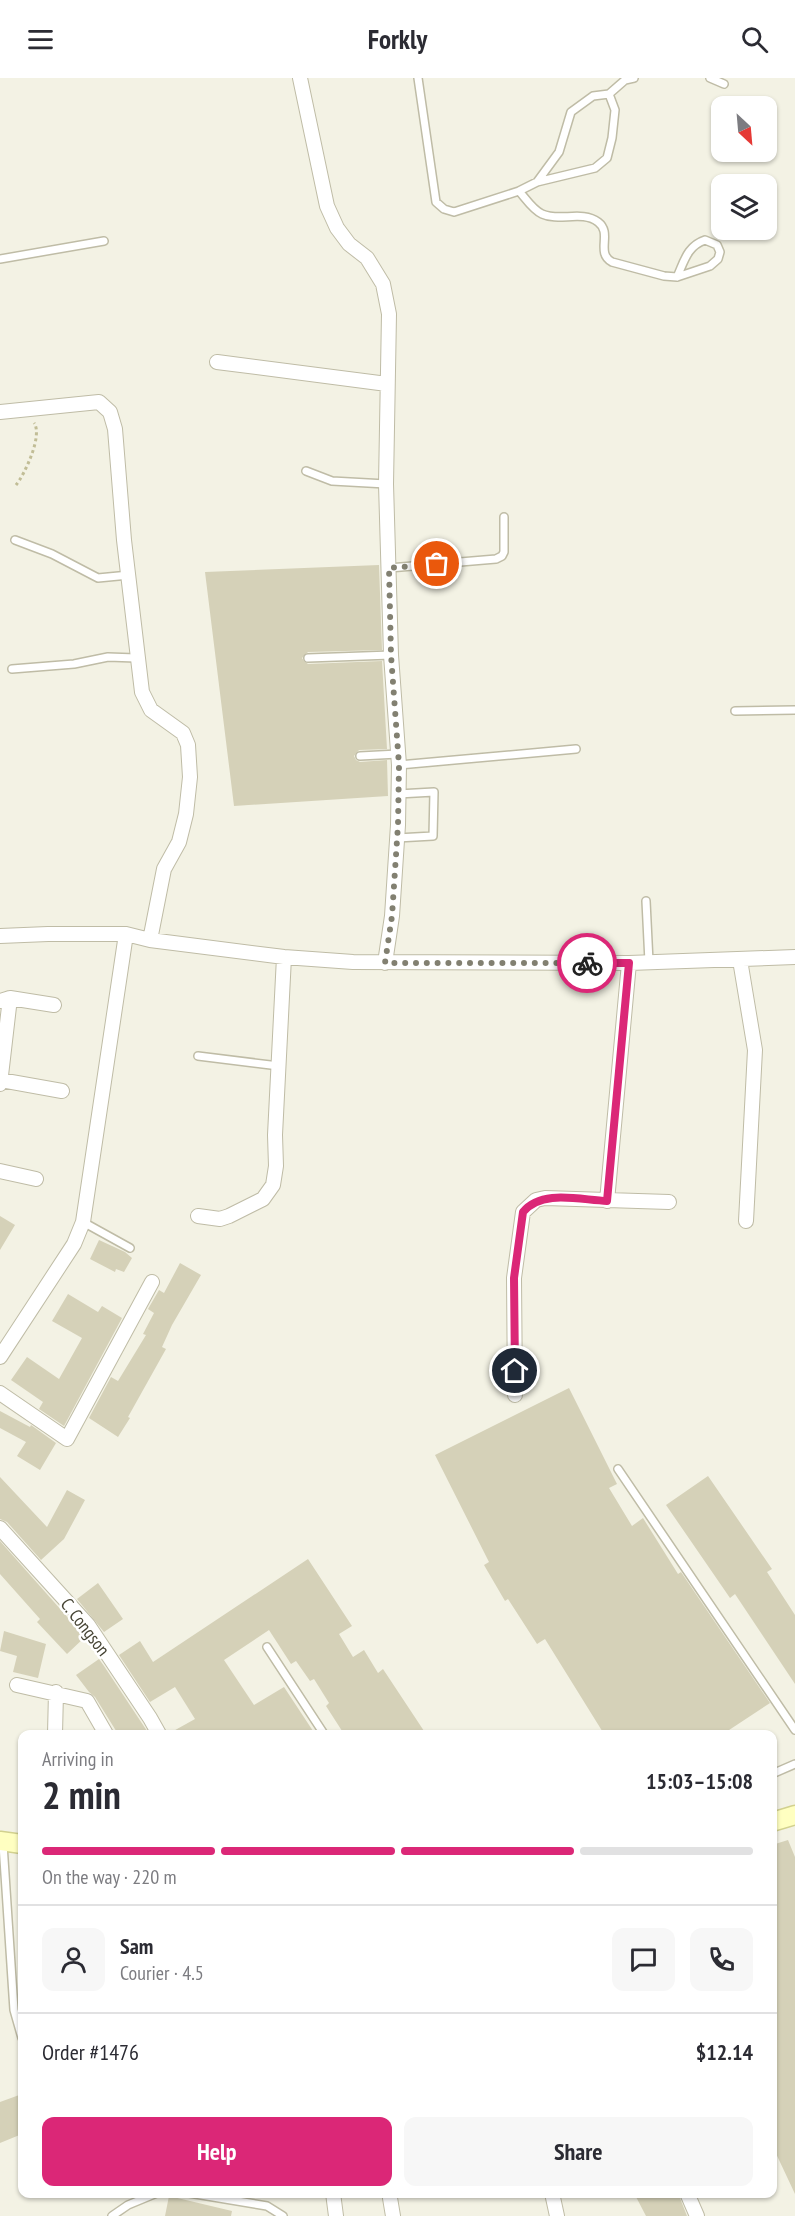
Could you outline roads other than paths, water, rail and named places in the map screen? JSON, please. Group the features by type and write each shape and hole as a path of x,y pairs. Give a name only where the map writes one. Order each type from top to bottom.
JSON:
{"main road":[{"path":"1,1841 18,1843"}],"street":[{"path":"300,78 327,206 337,228 349,244 368,258 383,284 389,314 386,484 398,794 392,916 385,963"},
{"path":"217,362 387,384"},
{"path":"0,412 99,402 110,412 115,429 136,658 142,692 151,710 183,733 188,745 190,777 181,833 179,842 164,869 150,940"},
{"path":"0,1357 74,1244 83,1222 126,934"},
{"path":"0,936 126,934 150,940 284,957 385,963 629,963 795,957"},
{"path":"198,1216 220,1219 238,1213 262,1198 273,1185 276,1166 275,1135 284,957"},
{"path":"740,960 755,1050 746,1221"},
{"path":"607,1201 629,963"},
{"path":"54,1005 5,999 0,1081 62,1091"},
{"path":"0,1171 36,1179"},
{"path":"515,1395 514,1278 523,1212 529,1204 544,1198 669,1202"},
{"path":"0,1393 67,1439 152,1282"},
{"name":"C. Congson","path":"0,1528 88,1625 157,1730"},
{"path":"17,1685 56,1692 87,1701 104,1730"},
{"path":"55,1730 56,1692"},
{"path":"334,2198 336,2216"},
{"path":"390,2198 393,2216"},
{"path":"553,2198 557,2216"},
{"path":"689,2198 697,2216"}],"lane":[{"path":"418,78 436,202 444,209 454,212 519,191 537,182 595,168 607,158 612,138 615,110 609,94"},
{"path":"537,182 559,152 571,112 593,96 609,94 625,80 634,78"},
{"path":"710,78 724,84"},
{"path":"519,191 540,213 553,217 587,217 597,221 605,233 603,252 606,259 664,276 677,278 714,264 719,256 717,245 705,240 694,245 687,254 677,278"},
{"path":"0,259 104,241"},
{"path":"306,471 333,481 386,484"},
{"path":"389,568 496,559 504,552 504,517"},
{"path":"15,540 52,554 98,578 129,575"},
{"path":"308,657 391,655"},
{"path":"12,669 74,664 108,657 136,658"},
{"path":"735,711 795,710"},
{"path":"360,756 398,759 576,749"},
{"path":"397,838 433,836 434,792 398,794"},
{"path":"646,901 649,962"},
{"path":"198,1056 279,1066"},
{"path":"83,1222 130,1248"},
{"path":"618,1469 795,1730"},
{"path":"267,1647 321,1730"},
{"path":"777,1772 795,1764"},
{"path":"1,1841 14,2010 18,2024"},
{"path":"112,2216 128,2205 145,2198"},
{"path":"219,2198 267,2206 283,2216"}]}
